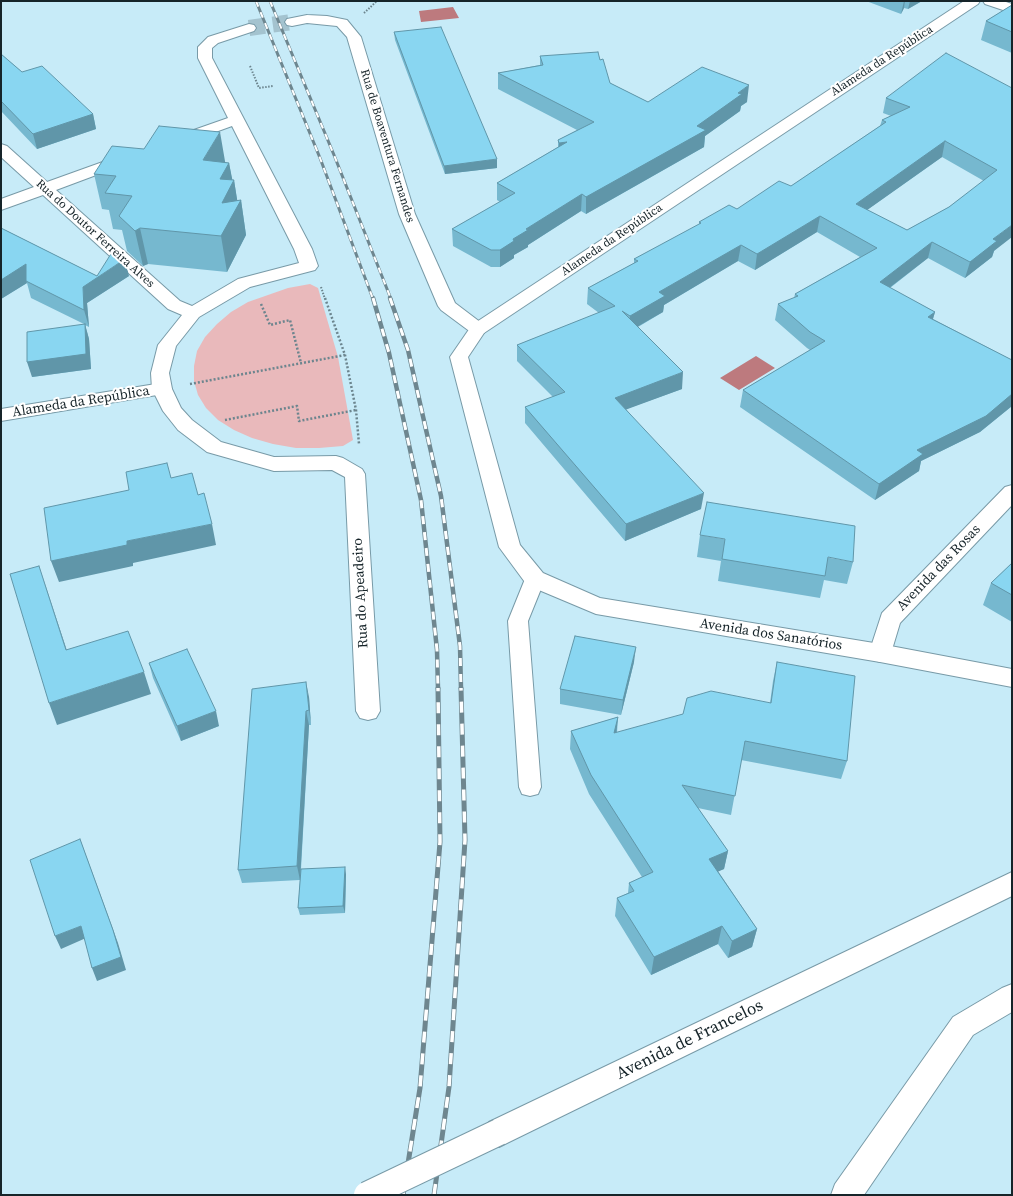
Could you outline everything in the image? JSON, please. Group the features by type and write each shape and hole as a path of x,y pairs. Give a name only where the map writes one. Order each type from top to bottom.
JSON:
{"street":[{"name":"Alameda da República","path":"535,579 510,547 459,357 478,329 973,1"},
{"path":"990,1 1012,9"},
{"name":"Rua de Boaventura Fernandes","path":"292,22 307,19 327,20 342,23 354,38 407,214 447,306 478,329"},
{"path":"249,28 213,40 205,47 205,58 303,249 309,266 244,283 193,313 167,345 160,373 162,389 173,410 185,425 214,447 274,464 336,463 354,474"},
{"path":"163,146 236,120"},
{"name":"Rua do Doutor Ferreira Alves","path":"1,149 174,305 193,313"},
{"path":"1,205 141,154"},
{"name":"Alameda da República","path":"1,415 162,389"},
{"name":"Rua do Apeadeiro","path":"354,474 368,711"},
{"name":"Avenida das Rosas","path":"880,653 890,620 1012,492"},
{"name":"Avenida dos Sanatórios","path":"535,579 596,606 880,653 1012,678"},
{"name":"Avenida de Francelos","path":"367,1195 1012,883"},
{"path":"846,1195 963,1026 1012,997"}],"lane":[{"path":"530,787 518,621 535,579"}],"path":[{"path":"250,66 259,88 273,86"},
{"path":"321,287 345,354 356,410 359,449 354,474"},
{"path":"259,300 270,325 290,320 301,363"},
{"path":"162,389 345,354"},
{"path":"220,421 297,406 299,421 356,410"}],"shaded area":[{"path":"453,7 459,18 421,22 419,11"},
{"path":"310,284 318,288 338,357 353,440 343,446 296,448 252,438 234,430 218,420 206,408 198,395 194,381 194,366 197,351 205,337 231,312 248,302 288,288"},
{"path":"756,356 775,368 739,390 720,378"}],"building":[{"path":"1012,5 1012,32 986,21"},
{"path":"441,27 497,159 444,166 394,32"},
{"path":"598,52 600,60 603,59 610,83 648,102 702,67 749,85 738,93 742,94 697,126 706,130 586,197 582,194 526,229 528,230 513,239 514,241 500,250 491,250 452,229 515,193 497,183 567,142 559,143 558,140 594,122 498,73 543,65 540,56"},
{"path":"946,53 1012,88 1012,225 993,239 997,241 970,262 932,242 880,282 935,312 928,317 1012,360 1012,394 986,416 917,450 923,454 879,484 743,390 825,341 810,332 778,304 798,296 795,294 877,248 820,216 757,254 741,245 659,292 665,296 630,316 622,311 683,372 615,398 704,493 626,524 525,407 565,392 517,345 615,306 588,288 638,261 634,259 701,223 699,222 729,205 737,209 779,181 791,186 886,122 882,120 910,107 886,98","holes":["945,141 997,170 949,207 907,230 856,204"]},
{"path":"1,54 22,72 42,66 93,114 33,134 1,101"},
{"path":"159,126 220,132 203,160 229,163 220,179 234,180 222,203 241,200 221,236 140,228 135,231 119,216 132,196 105,193 116,176 94,174 112,146 144,149"},
{"path":"1,228 97,276 114,249 125,259 83,287 84,310 26,281 26,264 1,280"},
{"path":"85,324 86,354 27,362 27,332"},
{"path":"167,463 171,478 192,473 198,495 204,493 212,524 127,541 127,545 51,561 44,508 129,490 126,472"},
{"path":"707,502 855,526 853,562 828,557 825,576 722,559 725,539 700,535"},
{"path":"1012,563 1012,595 991,583"},
{"path":"39,566 66,650 128,631 144,672 49,703 10,574"},
{"path":"575,636 636,647 623,700 560,689"},
{"path":"187,649 216,711 177,726 149,663"},
{"path":"777,662 855,676 847,761 745,741 735,796 682,785 728,851 709,859 757,929 732,941 722,926 654,957 617,898 634,891 629,883 653,872 591,775 571,731 618,717 614,733 683,714 687,698 711,691 771,703"},
{"path":"306,682 309,710 306,711 297,866 238,870 252,689"},
{"path":"80,839 113,930 121,957 92,968 81,926 55,936 30,860"},
{"path":"345,867 343,906 298,908 301,869"}],"tunnel":[{"path":"249,28 292,22"}],"railway":[{"path":"256,1 320,158 373,299"},
{"path":"270,1 334,155 391,299"},
{"path":"373,298 389,353 421,500 437,650 438,689"},
{"path":"390,298 408,350 441,496 460,646 461,689"},
{"path":"403,1195 420,1088 440,842 438,688"},
{"path":"434,1195 449,1087 465,840 461,688"}]}
